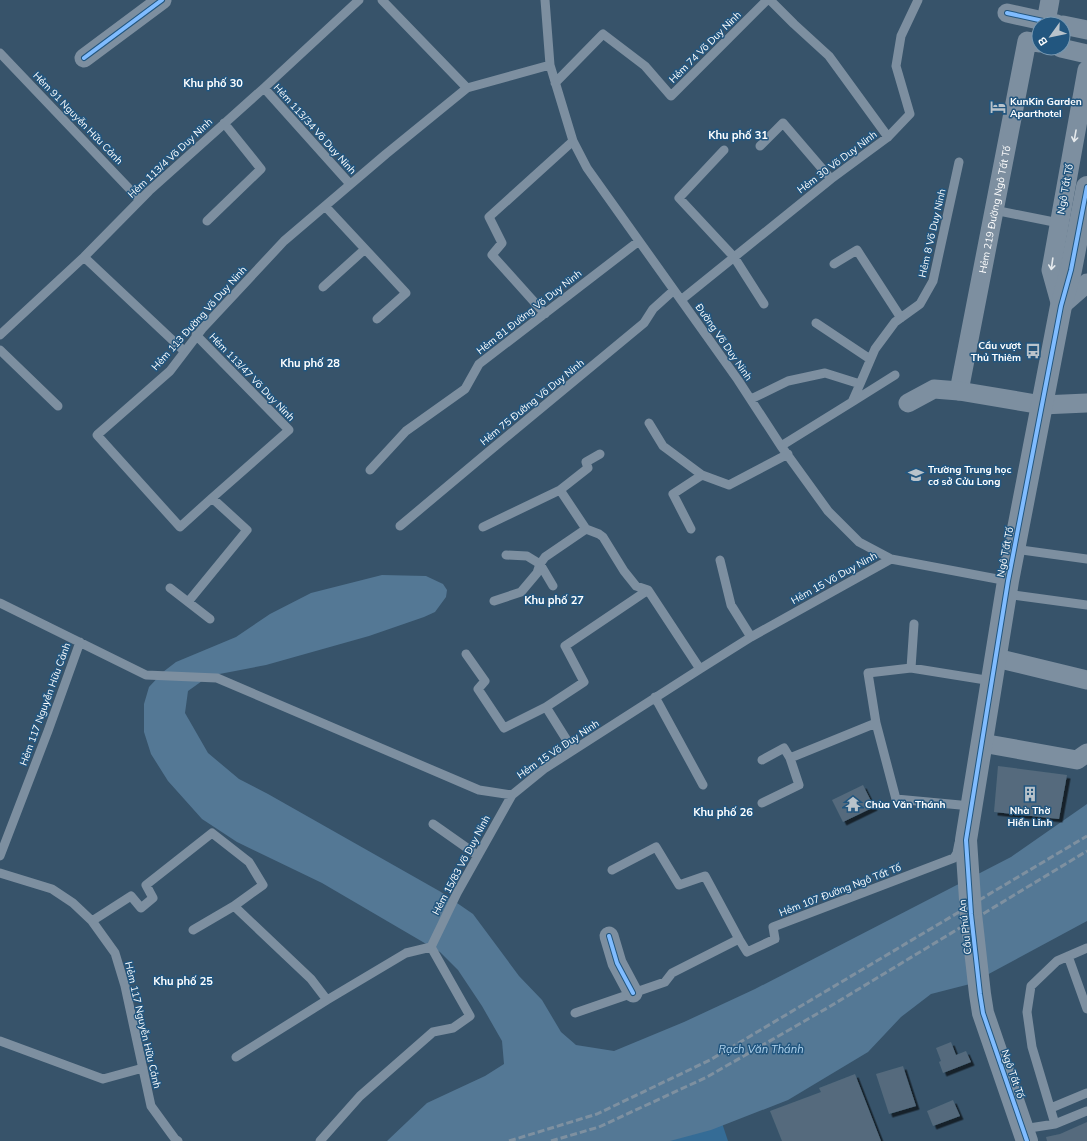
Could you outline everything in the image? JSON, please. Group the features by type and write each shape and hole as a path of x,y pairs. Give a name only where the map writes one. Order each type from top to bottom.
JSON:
{"street":[{"path":"84,58 162,0"},
{"path":"1050,0 1053,16"},
{"path":"1007,13 1031,18"},
{"path":"1071,27 1087,30"},
{"name":"Hẻm 219 Đường Ngô Tất Tố","path":"959,391 1027,41 1031,42"},
{"path":"1071,50 1087,54"},
{"name":"Ngô Tất Tố","path":"1061,306 1051,270 1087,70"},
{"name":"Ngô Tất Tố","path":"966,840 1007,587 1061,306 1079,276 1087,187"},
{"path":"908,403 934,389 959,391 1042,405 1087,403"},
{"path":"996,658 1087,680"},
{"path":"982,743 1076,760 1087,753"},
{"name":"Cầu Phú An","path":"966,840 971,914 983,1013"},
{"path":"608,936 617,963 633,993"},
{"name":"Ngô Tất Tố","path":"983,1013 1025,1135"}],"lane":[{"name":"Hẻm 113/4 Võ Duy Ninh","path":"0,335 84,257 140,200 359,0"},
{"path":"382,0 467,88"},
{"name":"Đường Võ Duy Ninh","path":"545,0 550,65 573,141 587,168 828,511 859,542 891,559 1087,606"},
{"name":"Hẻm 74 Võ Duy Ninh","path":"555,83 603,34 645,66 670,96 767,0"},
{"path":"770,0 829,56 888,137"},
{"name":"Hẻm 30 Võ Duy Ninh","path":"681,300 831,179 888,137 910,114 896,66 901,36 918,0"},
{"name":"Hẻm 91 Nguyễn Hữu Cảnh","path":"0,52 140,200"},
{"name":"Hẻm 113 Đường Võ Duy Ninh","path":"212,498 180,527 98,435 170,371 196,335 284,241 350,184 467,88 550,65"},
{"name":"Hẻm 113/34 Võ Duy Ninh","path":"264,88 350,184"},
{"path":"760,146 783,123 831,179"},
{"path":"207,221 261,169 224,124"},
{"path":"545,314 492,255 502,243 489,217 573,141"},
{"path":"724,150 679,198 734,257 764,304"},
{"name":"Hẻm 8 Võ Duy Ninh","path":"852,402 875,349 895,322 920,304 933,281 959,162"},
{"path":"325,206 406,293 377,320"},
{"path":"994,210 1059,223"},
{"name":"Hẻm 81 Đường Võ Duy Ninh","path":"370,470 406,431 465,389 479,364 639,241"},
{"path":"323,287 365,249"},
{"path":"834,264 857,250 901,318"},
{"path":"84,257 184,351"},
{"name":"Hẻm 75 Đường Võ Duy Ninh","path":"400,526 644,324 652,309 674,290"},
{"path":"816,322 870,359"},
{"name":"Hẻm 113/47 Võ Duy Ninh","path":"196,335 289,430 212,498"},
{"path":"0,350 58,406"},
{"path":"751,400 788,381 825,373 860,384"},
{"path":"781,446 895,374"},
{"path":"649,423 663,446 702,475 729,485 788,454"},
{"path":"483,527 560,490 588,468 586,462 600,454"},
{"path":"691,529 673,494 702,475"},
{"path":"560,490 586,529 603,537 624,571 636,586 648,590 700,669"},
{"path":"188,602 247,530 212,498"},
{"path":"494,601 521,592 537,573 540,564 545,557 586,529"},
{"path":"1014,549 1087,559"},
{"path":"506,555 527,556 540,564 554,586"},
{"name":"Hẻm 15 Võ Duy Ninh","path":"512,795 544,769 751,637 891,559"},
{"path":"720,560 731,605 751,637"},
{"path":"170,588 210,619"},
{"path":"466,654 485,681 478,689 504,728 546,707 584,682 565,646 648,590"},
{"name":"Hẻm 117 Nguyễn Hữu Cảnh","path":"0,603 80,642 0,856"},
{"path":"911,668 914,624"},
{"path":"80,642 146,675 216,678 479,790 512,795"},
{"path":"971,806 896,799 876,723 868,673 911,668 992,681"},
{"path":"655,697 703,785"},
{"path":"546,707 573,750"},
{"path":"790,758 876,723"},
{"path":"762,760 784,748 790,758 799,785 762,802"},
{"name":"Hẻm 15/83 Võ Duy Ninh","path":"431,947 477,855 512,795"},
{"name":"Hẻm 107 Đường Ngô Tất Tố","path":"739,939 747,952 775,940 772,928 954,858 957,853 966,812 971,806"},
{"path":"433,824 477,855"},
{"path":"92,921 131,896 141,908 152,898 146,885 212,833 249,862 264,885 234,906 193,930"},
{"path":"575,1013 665,982 672,973 739,939 705,876 679,885 656,847 612,870"},
{"name":"Hẻm 117 Nguyễn Hữu Cảnh","path":"0,873 52,889 73,903 92,921 115,953 125,986 142,1068 152,1106 175,1139 178,1141"},
{"path":"234,906 311,979 327,1000"},
{"path":"236,1057 406,953 431,947 470,1016 453,1028 433,1032 360,1096 320,1141"},
{"path":"1055,1124 1032,1047 1027,1012 1031,986 1058,961 1087,948"},
{"path":"1068,956 1087,1009"},
{"path":"0,1041 103,1079 142,1068"},
{"path":"1051,1108 1087,1093"},
{"path":"1025,1135 1087,1111"}],"shaded area":[{"path":"721,1120 728,1141 654,1141"}],"water":[{"name":"Rạch Văn Thánh","path":"382,575 426,576 443,584 447,590 446,597 435,612 369,636 266,665 209,676 188,691 185,713 208,753 239,779 441,892 473,914 519,976 542,1000 561,1032 576,1045 614,1051 684,1022 755,989 1011,857 1087,804 1087,921 970,984 931,994 901,1017 868,1052 788,1100 711,1130 670,1141 387,1141 427,1103 485,1076 504,1064 502,1041 482,1006 458,970 440,952 322,883 237,842 202,819 168,781 151,754 144,732 144,704 149,687 163,672 176,662 236,637 270,614 311,593"}],"building":[{"name":"Nhà Thờ Hiển Linh","path":"998,766 1067,775 1059,819 994,812"},
{"name":"Chùa Văn Thánh","path":"863,785 874,807 843,822 832,800"},
{"path":"951,1042 956,1055 966,1051 971,1062 943,1073 939,1062 941,1061 936,1048"},
{"path":"903,1066 916,1106 889,1114 876,1074"},
{"path":"855,1074 881,1141 782,1141 770,1111 821,1092 819,1088"},
{"path":"953,1100 960,1116 933,1126 927,1111"},
{"path":"1087,1122 1087,1141 1047,1141 1046,1137 1060,1134"}],"railway":[{"path":"509,1141 597,1114 710,1060 1087,836"},
{"path":"551,1141 599,1127 707,1077 829,1007 1087,851"}],"cycle path":[{"path":"84,58 162,0"},
{"path":"1007,13 1031,18"},
{"path":"1027,1141 983,1013 971,914 966,840 1008,581 1061,306 1071,270 1087,187"},
{"path":"609,936 617,963 633,993"}],"place":[{"name":"KunKin Garden Aparthotel","path":"998,107"},
{"name":"Cầu vượt Thủ Thiêm","path":"1033,351"},
{"name":"Trường Trung học cơ sở Cửu Long","path":"916,475"},
{"name":"Nhà Thờ Hiển Linh","path":"1030,794"},
{"name":"Chùa Văn Thánh","path":"853,804"}],"district":[{"name":"Khu phố 30","path":"213,83"},
{"name":"Khu phố 31","path":"738,135"},
{"name":"Khu phố 28","path":"310,363"},
{"name":"Khu phố 27","path":"554,600"},
{"name":"Khu phố 26","path":"723,812"},
{"name":"Khu phố 25","path":"183,981"}]}
